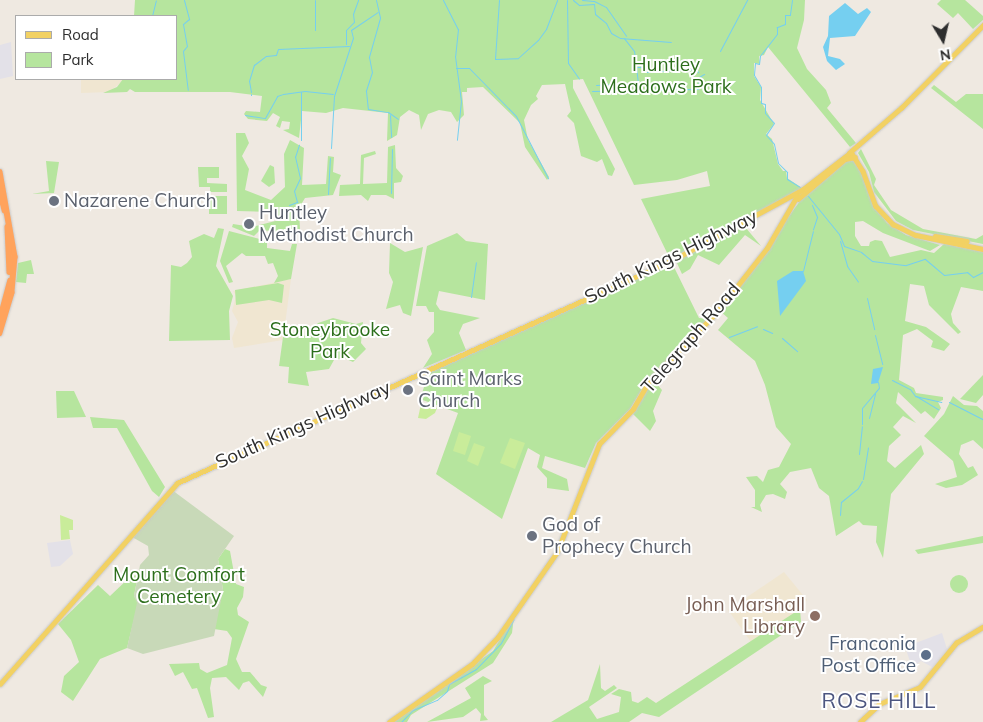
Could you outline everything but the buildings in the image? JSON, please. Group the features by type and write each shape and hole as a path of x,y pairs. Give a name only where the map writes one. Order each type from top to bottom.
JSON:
{"highway":[{"path":"0,172 13,230 15,260 12,293 0,334"},
{"path":"0,190 11,255 9,286 0,319"}],"main road":[{"name":"Telegraph Road","path":"794,200 901,108 983,25"},
{"name":"Telegraph Road","path":"389,722 476,661 498,637 557,552 599,444 633,409 649,381 717,312 767,248 794,200 804,189 852,151"},
{"path":"852,151 873,201 887,220 911,234 983,247"},
{"path":"852,151 864,167 876,201 892,220 916,233 964,240 983,247"},
{"path":"794,200 846,159 855,158"},
{"name":"South Kings Highway","path":"0,684 174,484 674,260 780,203 794,200"},
{"path":"942,240 964,240"},
{"path":"860,722 879,704 920,687 956,643 983,627"}],"shaded area":[{"path":"11,42 13,76 0,79 0,45"},
{"path":"81,80 124,80 109,92 81,93"},
{"path":"291,279 283,340 234,348 232,338 238,322 232,311 236,296 233,291"},
{"path":"70,540 73,554 60,566 51,567 47,543"},
{"path":"784,572 807,600 800,609 751,642 728,610"},
{"path":"942,633 947,649 932,667 921,661 912,667 905,647"}],"green space":[{"name":"Huntley Meadows Park","path":"135,0 805,0 804,20 797,48 807,69 826,90 831,103 827,108 856,143 850,147 768,47 764,55 759,56 760,64 754,63 754,76 761,87 760,100 774,124 766,134 772,139 778,164 783,171 786,171 787,178 802,188 670,259 641,199 710,186 707,171 677,180 634,185 583,79 573,80 573,88 615,169 612,176 608,175 602,159 597,162 581,156 574,123 567,116 571,111 565,84 542,85 536,96 538,99 531,105 524,120 528,140 549,177 547,180 525,147 520,123 483,87 467,88 467,92 462,92 464,115 457,122 451,112 439,110 428,114 421,130 419,115 409,110 400,117 397,135 387,141 388,113 343,108 326,113 302,111 299,138 283,130 289,129 290,122 282,121 280,128 276,126 280,117 273,113 267,121 248,119 244,114 246,111 260,112 262,96 230,92 135,92 130,89 127,92 103,93 117,87 122,80 178,80 178,15 134,15"},
{"path":"941,0 965,0 983,16 983,20 973,29 958,13 953,18 937,4"},
{"path":"934,85 956,102 966,94 983,94 983,129 931,88"},
{"path":"236,133 245,133 249,143 242,156 249,169 245,190 271,200 285,187 284,154 290,140 304,148 302,185 326,184 328,156 334,157 333,172 341,175 333,195 305,198 299,208 300,230 292,233 260,230 254,236 232,227 233,224 252,227 279,220 272,212 237,211"},
{"path":"395,145 396,168 403,176 401,182 394,183 394,199 386,195 371,195 368,201 361,195 339,196 340,185 360,184 361,155 375,151 376,154 364,158 363,184 387,183 388,147"},
{"path":"861,149 876,179 874,185 891,210 923,229 976,239 983,235 983,244 913,230 896,221 874,192 869,172 858,153"},
{"path":"852,158 864,176 873,204 887,223 906,235 940,245 930,251 883,233 863,221 855,222 855,236 861,246 869,246 870,242 875,240 882,241 890,257 921,250 934,253 944,244 983,252 983,291 961,287 951,314 953,323 961,332 958,334 929,305 924,286 910,284 905,321 926,327 950,344 944,351 931,347 933,341 917,329 903,335 899,380 914,388 916,393 943,397 943,400 938,402 941,408 934,419 925,411 921,414 898,392 896,403 916,423 903,416 893,427 901,435 889,446 887,461 895,468 921,445 924,454 891,494 883,558 876,542 877,526 863,525 859,521 836,536 829,496 819,488 811,468 790,472 780,484 787,492 785,499 773,494 766,495 760,505 762,512 751,507 755,507 755,490 746,477 757,476 763,482 768,470 779,467 791,444 776,427 765,385 755,361 718,330 728,318 720,311 800,201 834,170"},
{"path":"46,161 59,162 54,193 32,194 49,191"},
{"path":"270,165 274,167 275,183 269,187 261,181"},
{"path":"198,167 219,167 219,178 207,178 207,183 227,184 227,192 210,192 210,187 199,187"},
{"path":"209,196 227,196 227,214 209,214"},
{"path":"759,219 746,228 761,246 745,235 719,265 698,255 690,269 682,274 676,261"},
{"path":"218,228 224,229 216,266 233,296 229,311 230,340 169,341 171,265 181,267 187,263 192,257 189,241 204,234 214,238"},
{"path":"229,231 267,241 267,248 290,251 292,244 297,244 291,279 274,283 278,276 273,263 268,264 265,256 246,256 242,253 226,266 233,282 229,283 220,261"},
{"path":"457,233 466,241 488,244 485,300 439,291 436,304 440,310 480,318 463,324 459,333 466,350 423,368 432,354 427,340 434,332 434,312 429,312 426,306 416,306 427,246"},
{"path":"390,243 405,252 423,247 411,316 403,313 400,305 386,309 393,282 389,273"},
{"path":"31,260 34,274 27,274 26,283 16,282 18,263"},
{"path":"672,263 699,318 709,319 648,379 630,409 596,443 585,468 545,456 542,468 567,479 569,491 547,488 547,478 537,467 540,455 528,448 502,519 436,474 458,413 420,399 429,372"},
{"path":"278,283 284,285 282,303 269,300 236,305 235,290"},
{"name":"Stoneybrooke Park","path":"333,318 356,324 363,322 361,343 366,349 353,362 344,358 334,360 329,369 306,372 309,386 288,383 289,367 279,366 284,330 306,336 318,323"},
{"path":"983,375 983,395 976,403 960,399"},
{"path":"653,380 662,390 653,411 656,421 650,431 633,414"},
{"path":"56,391 74,391 86,417 57,418"},
{"path":"953,396 964,405 977,406 983,411 983,449 973,440 961,445 959,454 968,468 973,466 978,475 962,485 946,488 935,484 957,477 953,461 924,436 944,414"},
{"path":"421,404 437,408 435,413 426,419 418,418"},
{"path":"90,417 124,420 165,487 159,497 152,491 117,428 93,428"},
{"path":"459,432 471,436 465,455 453,451"},
{"path":"510,438 525,443 515,469 500,463"},
{"path":"474,443 485,447 478,466 467,461"},
{"name":"Mount Comfort Cemetery","path":"172,490 234,536 218,559 223,590 214,636 143,654 127,648 137,603 134,596 140,565 149,555 148,546 132,537"},
{"path":"60,515 73,520 73,530 69,530 70,539 61,540"},
{"path":"983,536 983,543 918,554 915,550"},
{"path":"225,549 230,551 236,584 244,587 243,597 237,608 238,615 249,622 236,659 242,672 250,672 261,685 267,687 263,697 249,681 243,683 239,690 226,677 212,678 210,688 214,717 208,718 197,688 192,689 183,672 175,676 169,664 199,663 200,669 207,673 227,665 232,638 227,631 214,629 223,590 218,559"},
{"path":"138,575 134,596 138,603 127,648 100,659 73,701 61,692 64,676 79,662 71,640 58,624 98,585 110,596 131,576"},
{"path":"959,575 966,577 968,584 966,591 959,593 952,591 950,584 952,577"},
{"path":"800,609 801,622 659,717 642,713 629,722 551,722 588,700 600,664 601,688 605,691 614,685 617,688 589,707 597,719 619,712 621,697 611,694 619,689 631,692 632,701 638,703 647,697 656,703"},
{"path":"514,616 512,633 493,663 411,715 407,722 393,722 493,651"},
{"path":"483,676 492,681 484,685 484,715 488,720 480,721 481,714 476,708 463,717 427,722 471,698 465,688"}],"water":[{"path":"845,3 858,14 867,8 871,12 855,36 830,38 828,56 840,59 845,64 836,70 827,61 823,47 828,36 829,16"},
{"path":"793,271 803,271 806,281 780,316 777,281"},
{"path":"883,367 878,383 871,384 873,369"}],"waterway":[{"path":"152,15 156,0"},
{"path":"184,0 189,19 183,24 187,46 183,51 188,90"},
{"path":"315,0 315,30"},
{"path":"346,44 346,30 354,22 353,14 358,0"},
{"path":"376,0 380,18 369,57 372,72 366,91 368,109 388,112 398,119"},
{"path":"443,0 458,29 455,56 461,101 457,140"},
{"path":"499,0 495,59 518,58 538,40 546,29 557,0"},
{"path":"567,0 568,63 579,79"},
{"path":"573,0 579,5 594,4 595,14 606,23 611,33 620,38 671,42"},
{"path":"582,0 594,1 606,7 626,36"},
{"path":"720,51 747,0"},
{"path":"792,0 790,15 785,15 785,24 777,27 777,34 760,56 759,64 755,63 754,75 761,87 761,103 765,104 765,113 774,123 766,135 774,144 778,163 787,172 787,179 800,187"},
{"path":"331,148 334,96 353,38 351,30 378,12"},
{"path":"596,85 638,83 634,51 624,38"},
{"path":"251,92 249,81 254,65 266,56 276,55 278,49 349,46"},
{"path":"637,67 644,67 645,72 696,69 698,72"},
{"path":"456,68 469,68 516,116 548,178"},
{"path":"592,91 698,89 699,77 704,74"},
{"path":"245,115 265,118 277,96 283,94 305,91 333,94"},
{"path":"301,92 301,140"},
{"path":"390,115 391,137"},
{"path":"289,205 297,202 294,191 300,178 295,157 299,145"},
{"path":"391,193 392,149"},
{"path":"328,194 330,158"},
{"path":"808,196 839,234 844,246 861,252 872,261 906,265 925,259 944,275 967,272 973,277 983,272"},
{"path":"812,205 817,217 813,229"},
{"path":"803,271 813,231"},
{"path":"840,241 847,266 858,282"},
{"path":"471,297 476,262"},
{"path":"867,298 874,329"},
{"path":"729,337 757,326"},
{"path":"763,329 772,333"},
{"path":"875,335 882,364"},
{"path":"782,338 797,351"},
{"path":"892,380 910,389 915,396 941,402"},
{"path":"862,424 862,408 879,388 878,382"},
{"path":"869,418 875,394"},
{"path":"916,396 938,409"},
{"path":"949,402 983,419"},
{"path":"859,454 862,426"},
{"path":"863,479 868,447"},
{"path":"840,515 841,502 858,488 862,481"},
{"path":"401,722 413,710 437,700 447,691 449,684 476,669 501,643 514,619"}],"place":[{"name":"Nazarene Church","path":"54,201"},
{"name":"Huntley Methodist Church","path":"249,224"},
{"name":"Saint Marks Church","path":"408,390"},
{"name":"God of Prophecy Church","path":"532,536"},
{"name":"John Marshall Library","path":"815,616"},
{"name":"Franconia Post Office","path":"926,655"}],"district":[{"name":"ROSE HILL","path":"879,700"}]}
